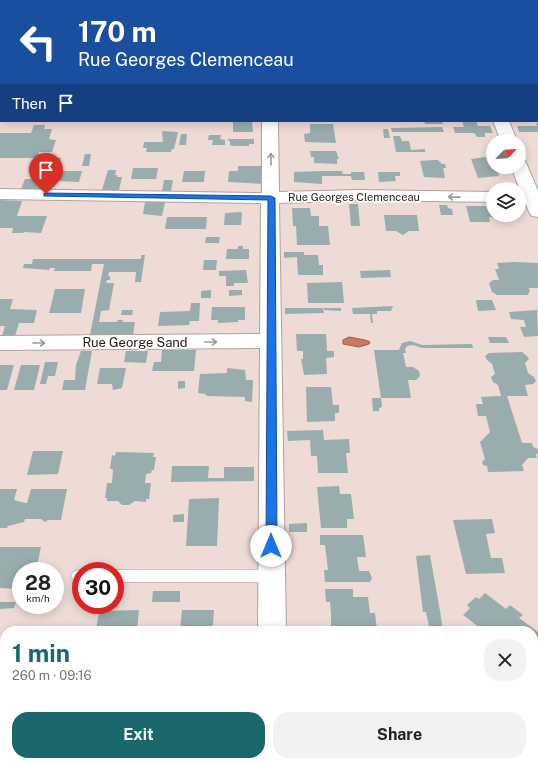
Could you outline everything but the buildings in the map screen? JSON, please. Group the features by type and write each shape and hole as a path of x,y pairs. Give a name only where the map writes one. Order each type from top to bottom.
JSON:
{"street":[{"path":"270,122 272,626"},
{"path":"501,122 506,134"},
{"path":"522,174 532,202"},
{"name":"Rue Georges Clemenceau","path":"0,194 271,198 360,195 486,197"},
{"name":"Rue George Sand","path":"0,344 271,341"}],"lane":[{"path":"124,576 272,576"}],"shaded area":[{"path":"349,337 370,342 369,344 359,347 343,344 343,340"}],"route":[{"path":"46,194 271,198 271,546"}]}
